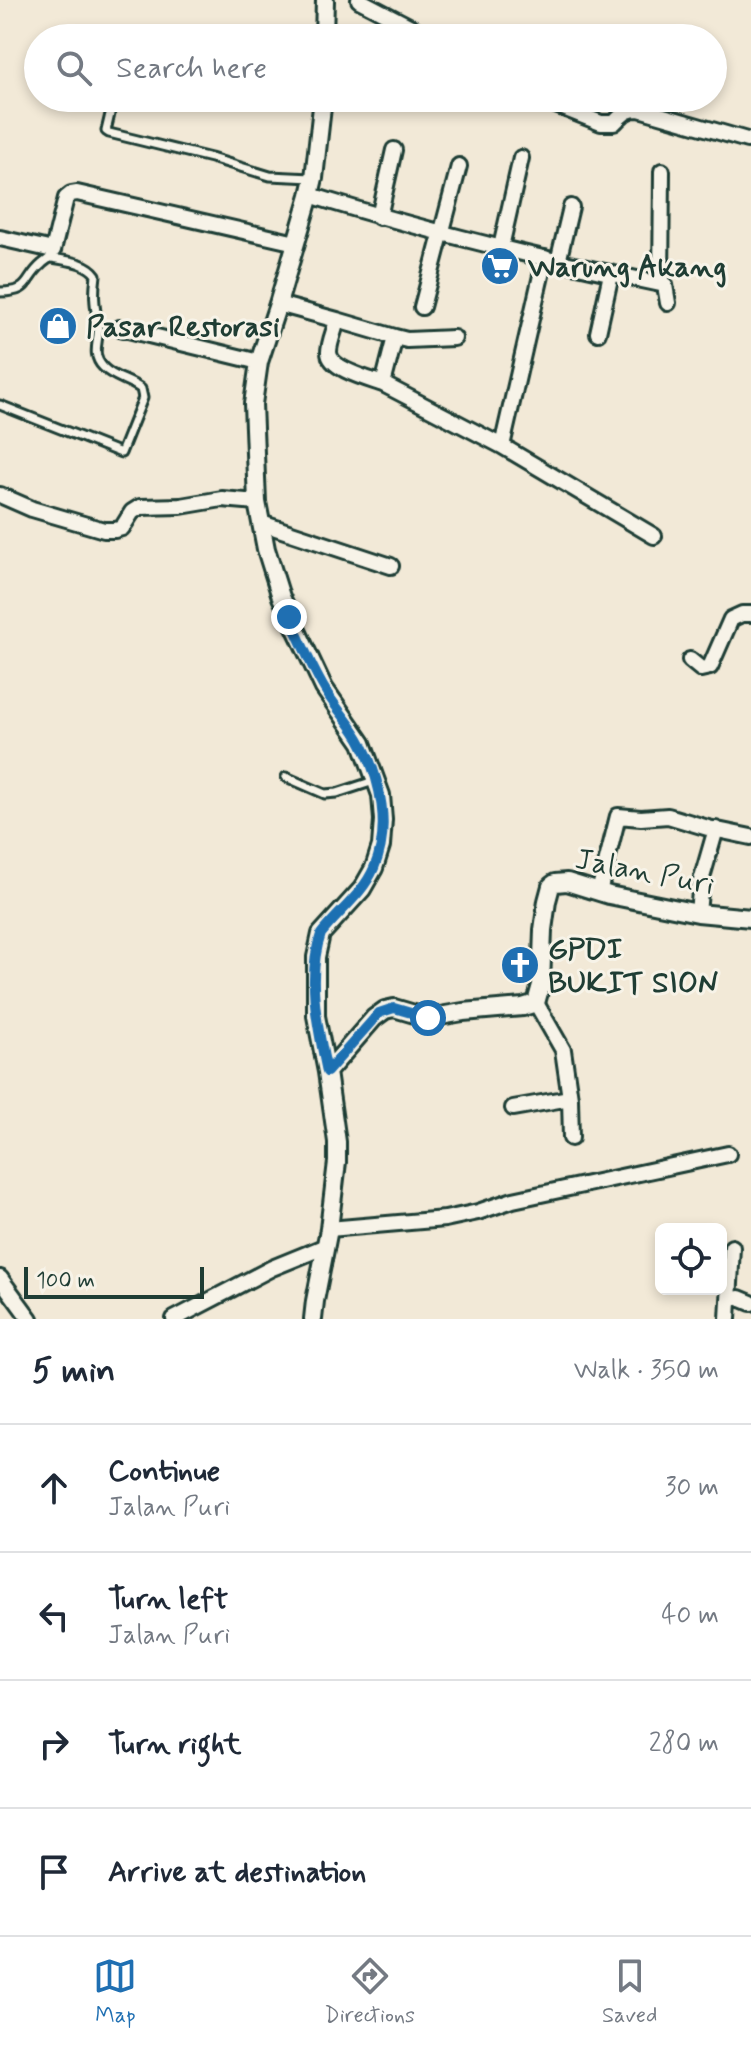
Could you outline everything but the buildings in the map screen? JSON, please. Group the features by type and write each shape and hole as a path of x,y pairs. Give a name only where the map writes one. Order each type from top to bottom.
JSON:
{"street":[{"path":"324,24 325,0"},
{"path":"359,0 405,24"},
{"path":"313,1319 329,1229 337,1152 316,1016 314,990 318,943 321,934 362,889 374,868 381,846 383,820 381,795 362,743 324,688 281,597 266,549 257,502 253,404 259,362 310,195 321,112"},
{"path":"573,112 608,124 614,123 623,112"},
{"path":"649,112 747,140"},
{"path":"379,217 394,150"},
{"path":"501,247 521,158"},
{"path":"422,307 459,166"},
{"path":"661,284 662,171"},
{"path":"0,238 52,254 66,198 77,193 296,243"},
{"path":"310,195 379,217 665,285 668,303"},
{"path":"502,446 552,260 571,207"},
{"path":"598,333 611,274"},
{"path":"278,304 407,340 454,338"},
{"path":"337,320 329,353 331,361 341,368 383,384 502,446 654,536"},
{"path":"120,328 259,362"},
{"path":"383,384 395,337"},
{"path":"0,495 32,509 104,530 122,528 132,512 140,507 181,506 222,499 257,502"},
{"path":"261,523 391,566"},
{"path":"690,660 701,669 710,667 731,619 751,614"},
{"path":"599,892 618,816 668,816 751,837"},
{"path":"698,913 701,881 716,829"},
{"name":"Jalan Puri","path":"536,1003 541,985 543,930 551,886 560,882 698,913 751,918"},
{"path":"327,1072 374,1018 385,1010 394,1008 428,1018 536,1003 563,1050 570,1098 571,1138"},
{"path":"513,1108 570,1098"},
{"path":"329,1229 445,1219 513,1200 728,1154"},
{"path":"174,1319 272,1268 326,1246"},
{"path":"728,1319 732,1247"},
{"path":"0,1278 30,1319"}],"lane":[{"path":"110,114 106,131 109,133 270,176 314,178"},
{"path":"0,292 21,289 52,254 83,264 95,272 98,330 95,355 104,369 141,389 143,398 121,453 0,405"},
{"path":"286,777 325,794 376,780"}],"place":[{"name":"Warung Akang","path":"500,266"},
{"name":"Pasar Restorasi","path":"58,326"},
{"name":"GPDI BUKIT SION","path":"520,965"}],"route":[{"path":"289,617 324,688 362,743 381,795 381,846 374,868 362,889 321,934 318,943 314,990 327,1072 379,1013 394,1008 428,1018"}]}
